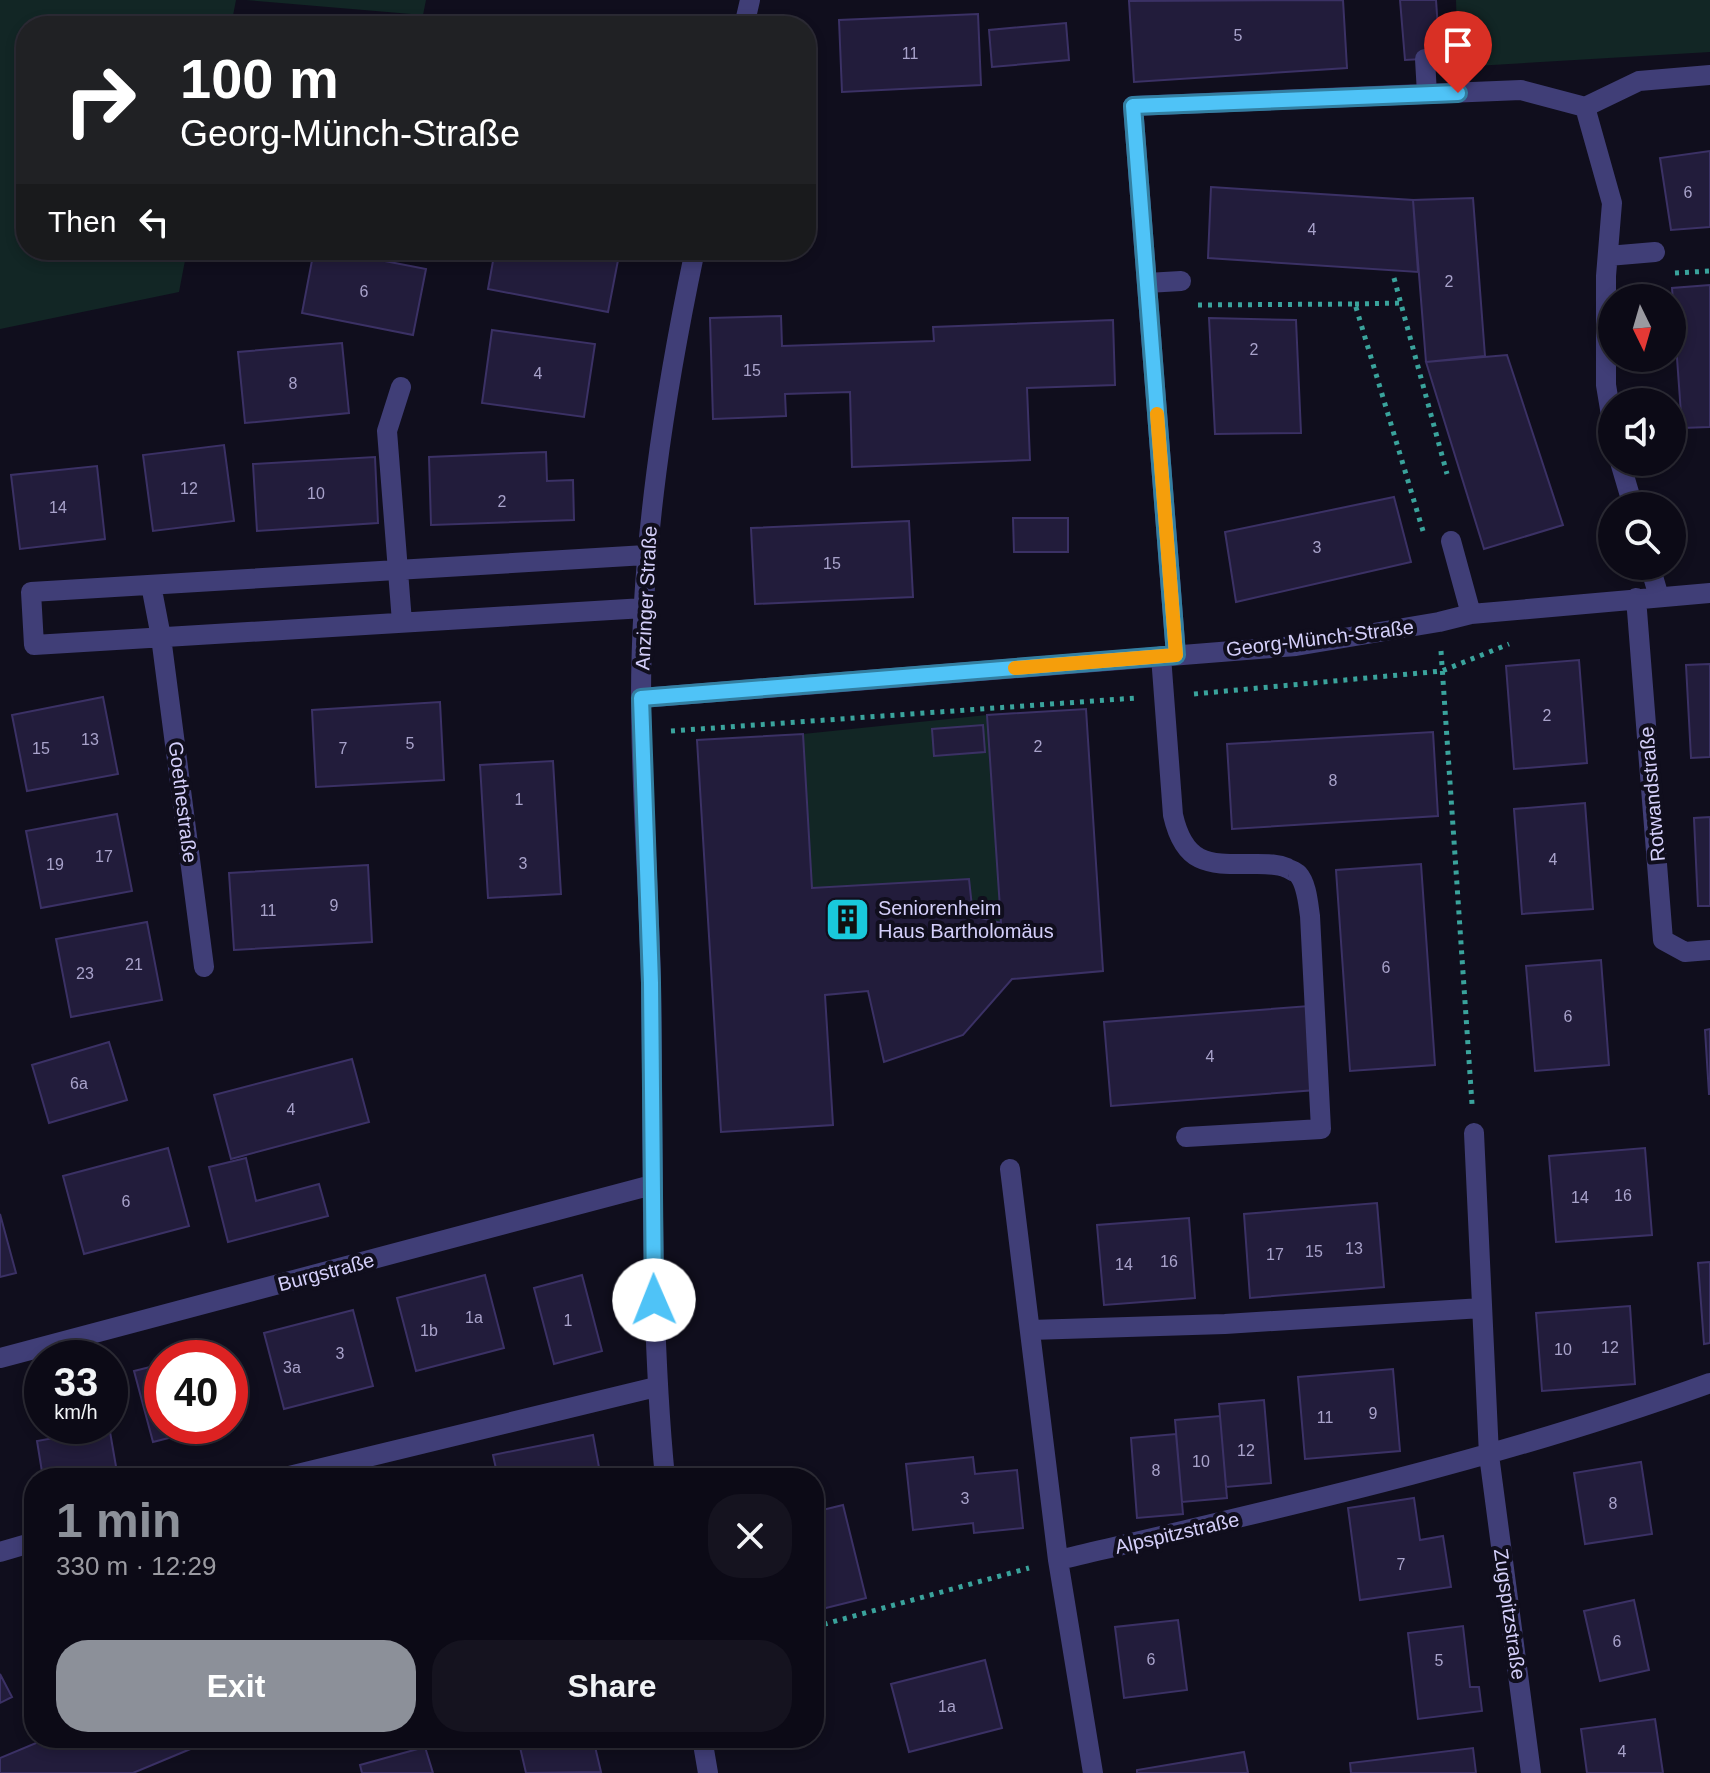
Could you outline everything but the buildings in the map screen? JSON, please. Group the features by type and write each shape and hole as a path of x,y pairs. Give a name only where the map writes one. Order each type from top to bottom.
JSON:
{"street":[{"path":"1425,59 1427,94"},
{"path":"1186,1137 1321,1129 1312,946 1305,890 1298,874 1280,865 1219,864 1203,860 1186,850 1173,815 1168,656 1149,306 1133,106 1521,90 1585,107 1639,81 1710,75"},
{"path":"1585,107 1612,203 1608,256 1606,388"},
{"path":"1608,256 1655,252"},
{"name":"Anzinger Straße","path":"664,1468 656,1387 651,983 641,698 646,555 673,353 693,260"},
{"path":"1147,283 1181,281"},
{"path":"401,387 387,431 402,622"},
{"path":"1451,541 1471,614"},
{"path":"644,608 34,645 31,592 646,555"},
{"path":"1654,580 1659,597"},
{"name":"Goethestraße","path":"151,585 161,637 204,967"},
{"name":"Georg-Münch-Straße","path":"641,698 1296,646 1471,614 1710,593"},
{"name":"Rotwandstraße","path":"1636,598 1663,940 1685,952 1710,950"},
{"name":"Zugspitzstraße","path":"1474,1133 1489,1455 1531,1773"},
{"path":"1010,1169 1058,1560 1093,1773"},
{"name":"Burgstraße","path":"0,1358 652,1185"},
{"path":"1030,1330 1225,1324 1482,1308"},
{"path":"1489,1455 1710,1383"},
{"path":"322,1468 656,1387"},
{"name":"Alpspitzstraße","path":"1058,1560 1296,1505 1489,1455"},
{"path":"0,1552 24,1545"},
{"path":"704,1748 708,1773"}],"path":[{"path":"1394,278 1447,474"},
{"path":"1149,306 1401,303"},
{"path":"1355,304 1427,544"},
{"path":"1442,671 1474,1133"},
{"path":"824,1624 1058,1560"}],"green space":[{"path":"0,0 236,0 233,16 16,16 16,260 185,260 179,292 0,329"},
{"path":"246,0 426,0 423,15"},
{"path":"1456,0 1710,0 1710,52 1458,67"},
{"path":"987,715 1001,923 973,916 968,879 812,888 803,734"}],"slow traffic":[{"path":"1015,668 1176,655 1157,414"}],"place":[{"name":"Seniorenheim Haus Bartholomäus","path":"847,919"}],"route":[{"path":"654,1300 651,983 641,698 1176,655 1133,106 1458,93"}]}
